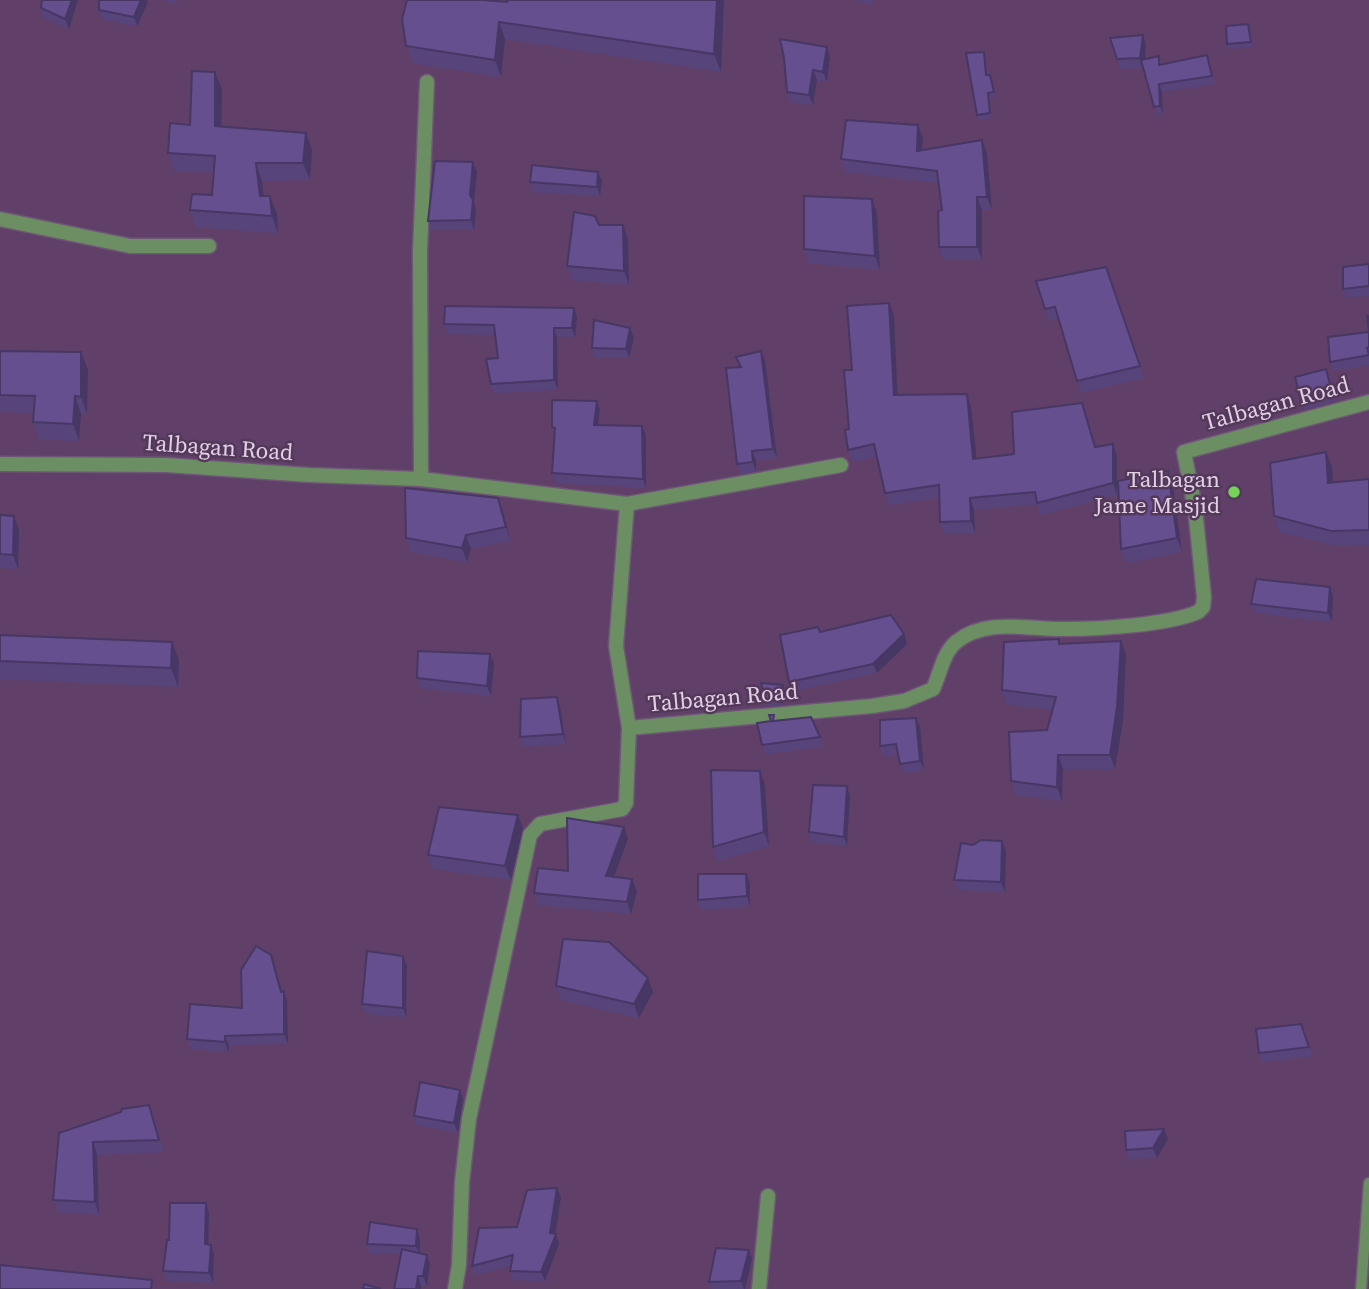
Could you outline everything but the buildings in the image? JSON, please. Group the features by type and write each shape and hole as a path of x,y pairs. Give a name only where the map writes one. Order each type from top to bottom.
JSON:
{"street":[{"path":"421,479 420,251 427,82"},
{"path":"0,219 130,246 209,246"},
{"name":"Talbagan Road","path":"0,464 166,465 309,475 421,479 627,504 616,646 629,728 808,713 904,701 933,690 943,660 954,644 970,632 994,626 1065,629 1148,623 1198,612 1203,607 1204,597 1195,508 1184,452 1369,402"},
{"path":"627,504 841,465"},
{"path":"455,1289 469,1119 530,835 540,824 622,809 626,803 629,728"},
{"path":"759,1289 768,1196"}],"lane":[{"path":"1361,1289 1369,1184"}],"shaded area":[{"path":"0,0 1369,0 1369,1289 0,1289"}],"place":[{"name":"Talbagan Jame Masjid","path":"1234,492"}]}
